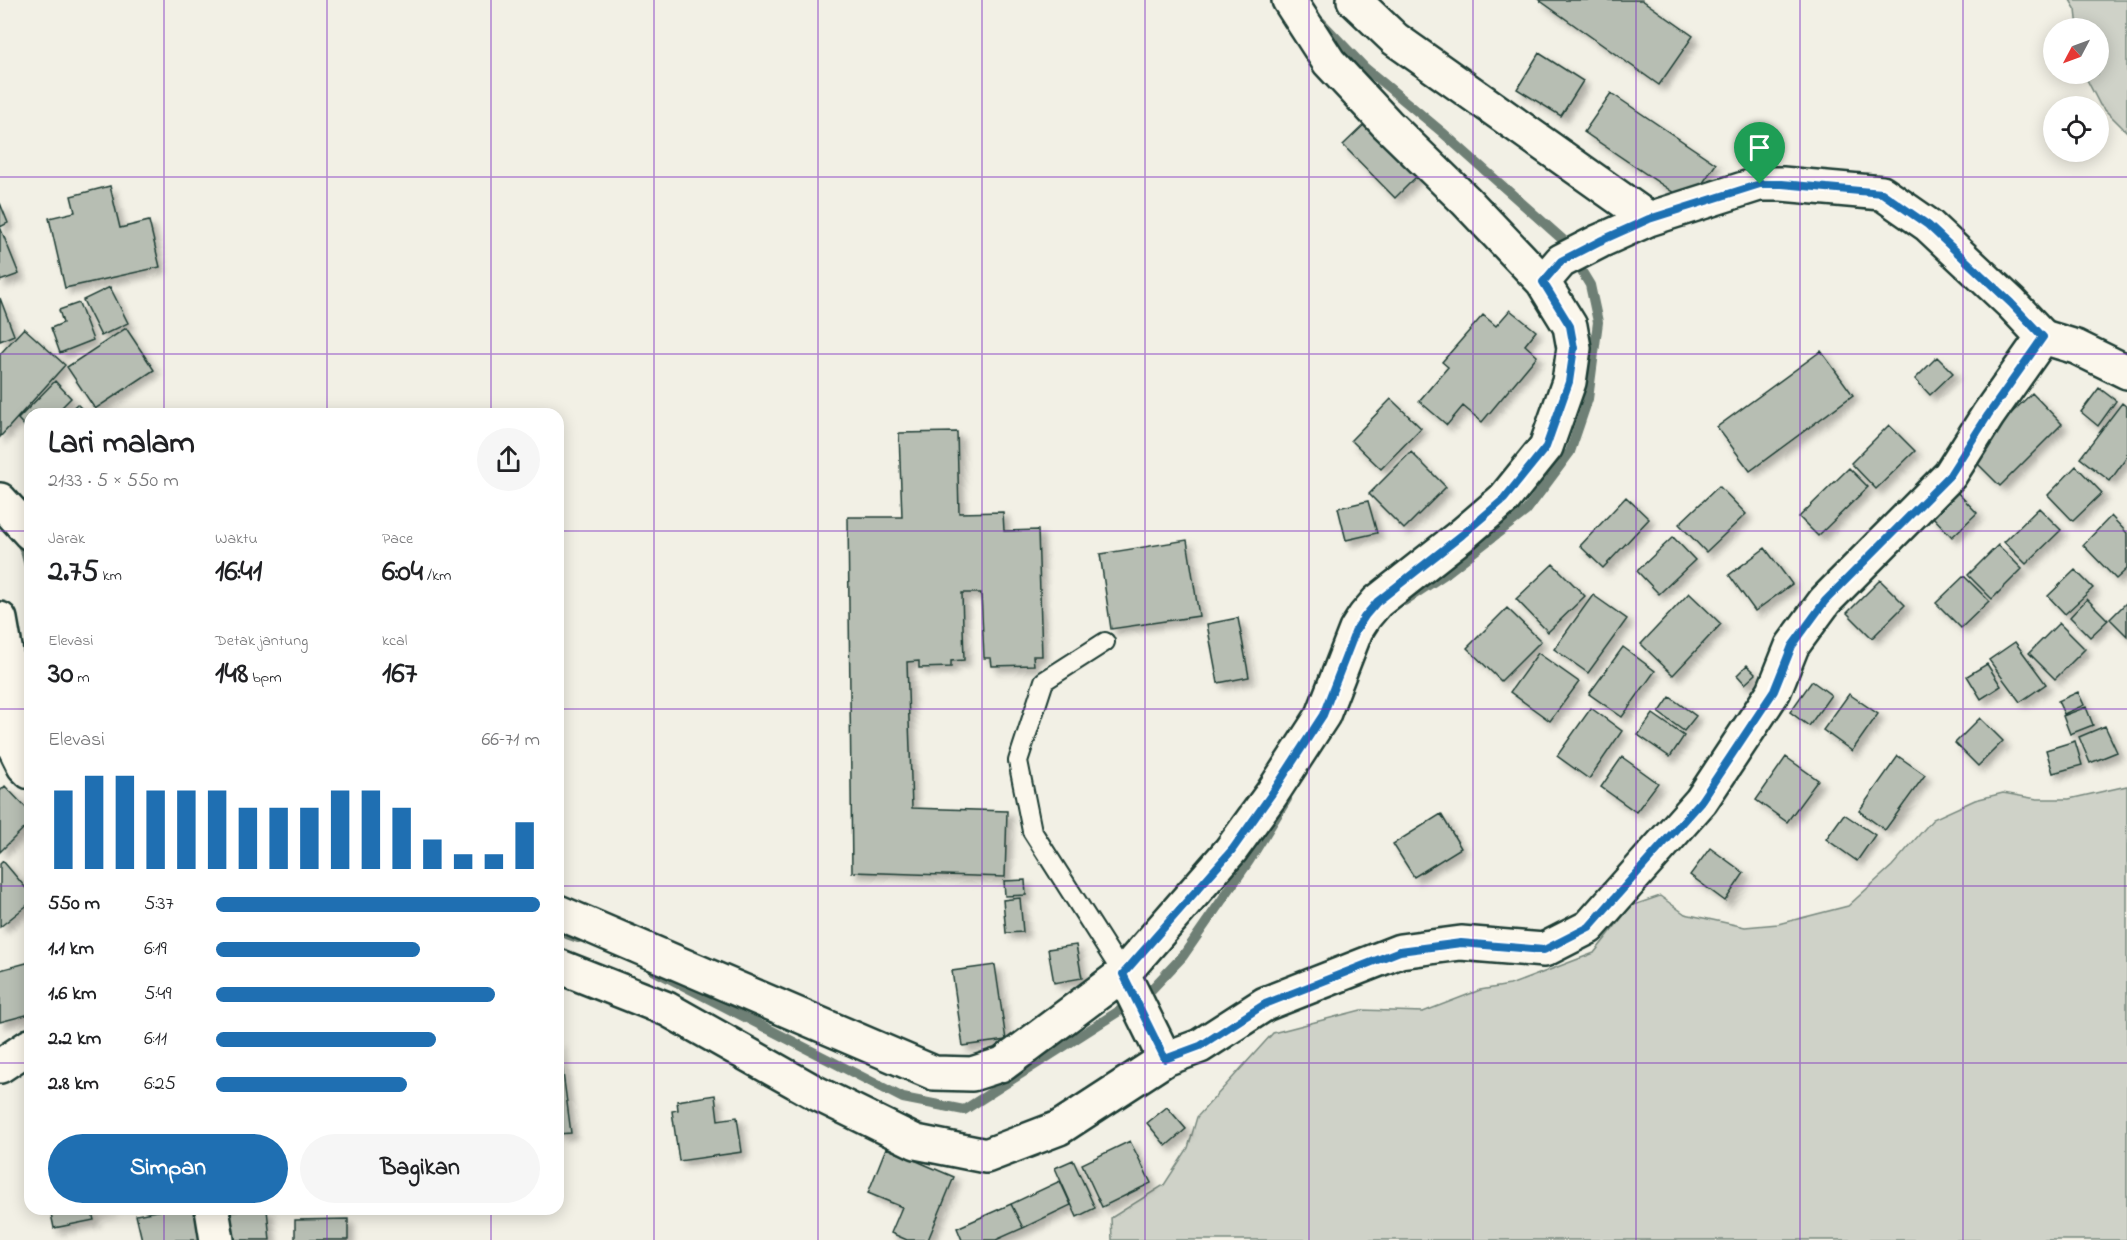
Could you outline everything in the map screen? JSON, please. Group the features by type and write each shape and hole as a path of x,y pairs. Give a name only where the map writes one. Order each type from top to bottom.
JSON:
{"street":[{"path":"564,915 933,1073 972,1074 1003,1064 1123,974 1232,850 1323,715 1356,630 1365,616 1377,602 1504,499 1546,447 1569,382 1574,348 1570,326 1552,272 1466,201 1387,124 1329,63 1289,0"},
{"path":"1354,0 1395,39 1649,219"},
{"path":"1552,272 1600,241 1649,219 1760,184 1882,193 1928,225 2011,303 2043,337 2076,347 2127,372"},
{"path":"564,968 667,1009 816,1093 916,1142 986,1156 1059,1128 1165,1059 1200,1046 1265,1004 1400,951 1461,943 1544,950 1589,927 1701,801 1774,691 1792,646 1825,601 1950,475 1988,415 2043,337"},
{"path":"0,500 24,526"},
{"path":"0,619 9,670 15,748 24,766"},
{"path":"1123,974 1165,1059"},
{"path":"0,1066 24,1051"},
{"path":"213,1215 217,1240"}],"lane":[{"path":"1105,642 1044,681 1018,761 1032,831 1123,974"}],"shaded area":[{"path":"2070,0 2127,0 2127,132 2109,114 2109,96 2095,96 2089,84 2109,84 2109,18 2077,18 2076,10"},
{"path":"2127,786 2127,1240 1112,1240 1111,1218 1164,1185 1188,1148 1197,1117 1273,1033 1361,1010 1423,1012 1480,990 1510,985 1594,953 1631,906 1660,896 1685,914 1745,927 1778,924 1848,906 1892,866 1933,819 1975,800 2003,793 2037,799 2069,799"}],"building":[{"path":"1539,0 1642,0 1693,36 1659,85"},
{"path":"1539,53 1583,81 1561,116 1517,89"},
{"path":"1611,93 1716,164 1689,203 1584,132"},
{"path":"1371,118 1423,170 1395,198 1343,145"},
{"path":"110,186 120,228 149,221 160,267 65,288 49,218 75,212 71,196"},
{"path":"0,203 8,223 0,227"},
{"path":"0,227 19,274 0,281"},
{"path":"110,287 128,323 101,336 83,300"},
{"path":"0,298 14,335 0,341"},
{"path":"79,303 93,340 60,353 51,328 63,323 59,310"},
{"path":"1510,310 1536,331 1525,345 1537,356 1482,422 1463,406 1447,425 1419,401 1448,367 1442,362 1483,315 1496,326"},
{"path":"24,328 65,365 0,437 0,354"},
{"path":"126,328 154,370 94,408 67,367"},
{"path":"1821,351 1853,395 1750,471 1717,427"},
{"path":"1937,357 1953,373 1930,395 1915,379"},
{"path":"55,381 71,398 61,408 29,408"},
{"path":"2099,388 2116,401 2098,426 2081,412"},
{"path":"2032,393 2062,424 2000,486 1969,455"},
{"path":"1391,399 1421,428 1381,469 1351,440"},
{"path":"2122,403 2127,407 2127,457 2110,481 2080,458"},
{"path":"24,413 24,426 18,419"},
{"path":"1889,425 1915,451 1876,489 1851,463"},
{"path":"957,432 959,513 1003,512 1004,531 1038,530 1042,656 1033,656 1034,665 992,666 991,658 984,658 981,593 962,593 964,660 951,661 951,667 919,668 919,661 907,662 912,808 1007,811 1005,877 852,872 848,517 902,517 899,433"},
{"path":"1411,452 1446,487 1404,529 1369,494"},
{"path":"2076,466 2102,493 2073,521 2048,495"},
{"path":"1849,468 1868,487 1818,536 1799,517"},
{"path":"1719,486 1746,514 1706,552 1679,524"},
{"path":"1956,491 1977,513 1952,537 1931,515"},
{"path":"1626,497 1649,519 1603,568 1580,546"},
{"path":"1368,501 1377,533 1346,540 1338,508"},
{"path":"2039,508 2061,530 2026,564 2004,542"},
{"path":"2111,516 2127,533 2127,569 2116,579 2083,545"},
{"path":"1673,537 1695,560 1659,594 1637,571"},
{"path":"1187,540 1199,616 1111,629 1100,554"},
{"path":"1998,545 2022,569 1992,599 1968,575"},
{"path":"1765,548 1792,584 1755,611 1729,575"},
{"path":"1553,564 1585,596 1548,632 1516,599"},
{"path":"2075,570 2093,588 2065,614 2048,596"},
{"path":"1964,576 1989,601 1961,628 1936,603"},
{"path":"1880,580 1905,605 1872,638 1847,613"},
{"path":"1689,593 1721,624 1673,675 1641,644"},
{"path":"1593,595 1627,619 1588,673 1554,649"},
{"path":"2087,599 2108,620 2090,637 2070,617"},
{"path":"2127,602 2127,636 2110,619"},
{"path":"1507,608 1541,641 1501,681 1467,648"},
{"path":"1238,618 1249,677 1218,683 1207,624"},
{"path":"2059,623 2085,649 2055,679 2029,653"},
{"path":"2015,642 2046,684 2020,702 1989,660"},
{"path":"1623,647 1655,671 1622,717 1589,694"},
{"path":"1538,653 1579,682 1550,721 1510,692"},
{"path":"1987,664 2001,686 1981,699 1967,676"},
{"path":"1747,665 1756,674 1745,684 1737,675"},
{"path":"1812,681 1831,695 1809,726 1790,712"},
{"path":"2078,692 2084,705 2064,714 2058,701"},
{"path":"1849,694 1878,714 1852,751 1823,730"},
{"path":"1670,697 1696,716 1684,731 1659,713"},
{"path":"2086,707 2093,725 2070,734 2063,716"},
{"path":"1591,708 1622,731 1589,779 1557,756"},
{"path":"1653,714 1684,736 1670,757 1638,735"},
{"path":"1980,718 2003,741 1978,766 1955,743"},
{"path":"2105,726 2117,752 2090,763 2079,737"},
{"path":"2075,741 2082,765 2053,773 2046,750"},
{"path":"1898,756 1925,775 1885,830 1859,811"},
{"path":"1622,757 1658,783 1636,812 1601,787"},
{"path":"1786,757 1818,780 1787,822 1756,800"},
{"path":"5,786 24,806 24,828 0,852 0,791"},
{"path":"1441,814 1461,848 1414,877 1393,844"},
{"path":"1844,814 1875,835 1857,861 1826,839"},
{"path":"1710,848 1744,873 1725,901 1690,875"},
{"path":"3,861 24,886 24,908 0,927 0,864"},
{"path":"1025,880 1026,895 1005,896 1004,881"},
{"path":"1020,898 1023,932 1006,933 1003,900"},
{"path":"1076,945 1082,978 1054,983 1048,949"},
{"path":"24,964 24,1016 0,1022 0,970"},
{"path":"995,965 1006,1040 963,1046 952,971"},
{"path":"564,1080 571,1133 564,1134"},
{"path":"715,1095 718,1120 737,1117 742,1152 679,1161 672,1111 678,1110 677,1101"},
{"path":"1167,1107 1186,1129 1166,1146 1147,1123"},
{"path":"1130,1141 1151,1183 1102,1207 1082,1164"},
{"path":"886,1148 954,1177 928,1240 907,1240 891,1233 902,1207 868,1193"},
{"path":"1073,1160 1095,1208 1077,1217 1055,1168"},
{"path":"1060,1181 1071,1205 1023,1228 1011,1204"},
{"path":"1011,1204 1023,1228 996,1240 962,1240 957,1228"},
{"path":"51,1215 93,1215 94,1220 54,1228"},
{"path":"136,1215 203,1215 209,1240 142,1240"},
{"path":"230,1215 268,1215 270,1240 233,1240"},
{"path":"348,1219 348,1240 295,1240 295,1220"}],"waterway":[{"path":"1320,21 1364,67 1442,132 1562,239 1590,285 1598,322 1588,399 1570,452 1526,511 1445,574 1404,601"},
{"path":"18,537 24,549"},
{"path":"653,970 903,1098 964,1110 1149,992 1183,956 1249,861 1287,799"},
{"path":"564,933 578,938"}],"route":[{"path":"1760,184 1882,193 1928,225 2011,303 2043,337 1988,415 1950,475 1825,601 1792,646 1774,691 1701,801 1589,927 1544,950 1461,943 1400,951 1265,1004 1200,1046 1165,1059 1123,974 1232,850 1271,795 1323,715 1356,630 1365,616 1377,602 1504,499 1546,447 1569,382 1574,348 1570,326 1543,282 1561,261 1600,241 1649,219 1760,184"}]}
